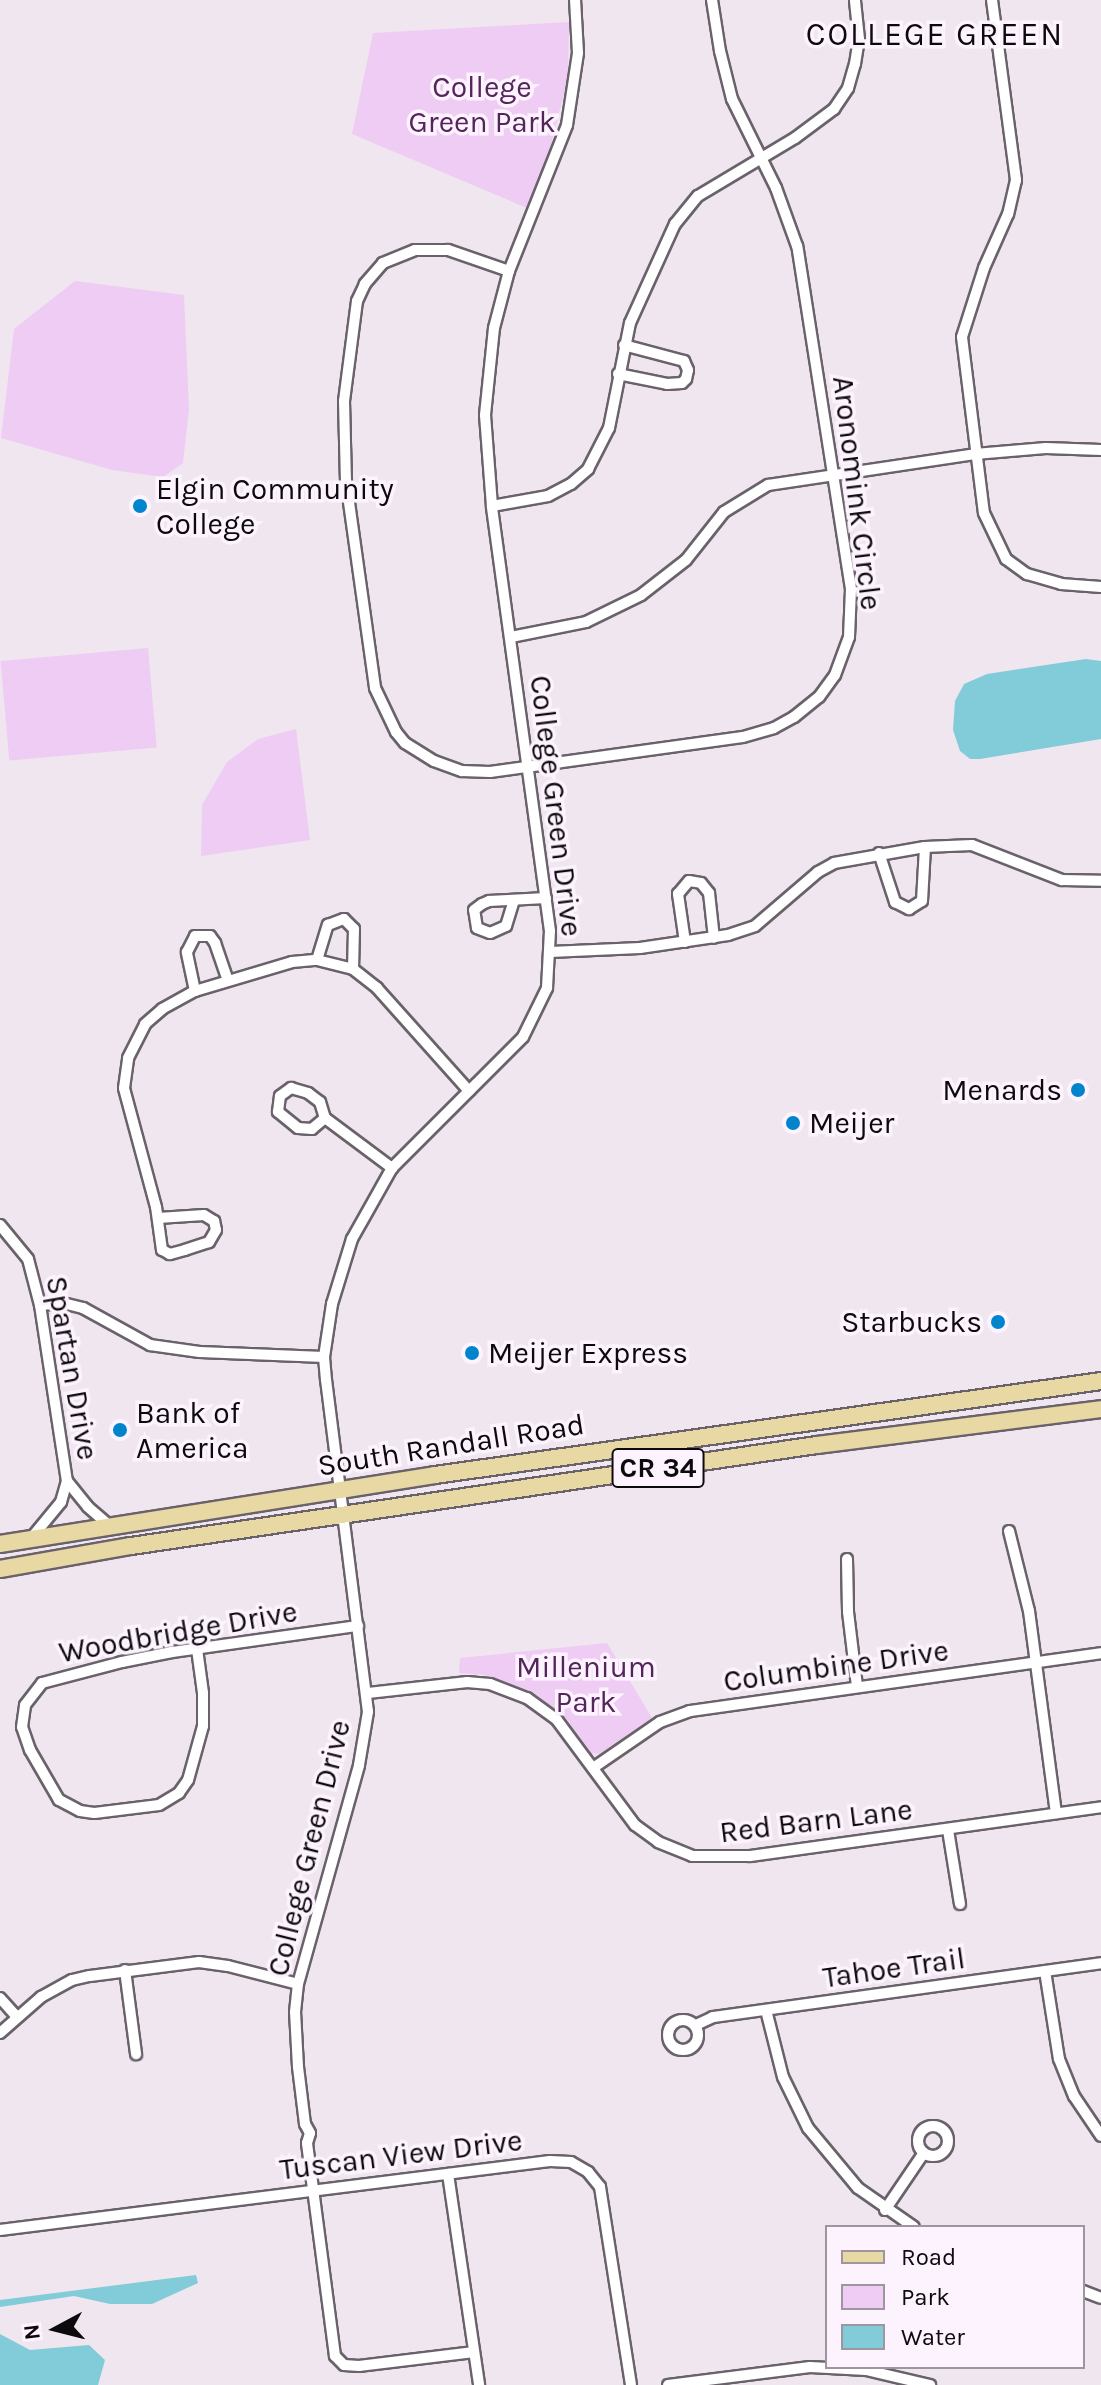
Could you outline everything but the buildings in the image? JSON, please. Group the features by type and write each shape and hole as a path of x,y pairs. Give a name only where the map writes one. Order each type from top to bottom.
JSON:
{"main road":[{"name":"South Randall Road","path":"0,1544 33,1536 1101,1381"},
{"name":"South Randall Road","path":"0,1569 801,1447 1101,1409"}],"street":[{"name":"College Green Drive","path":"474,2352 359,2366 339,2361 332,2351 307,2143 301,2134 305,2124 294,2032 298,1984 366,1735 368,1693 341,1516 324,1357 332,1304 352,1239 392,1168 530,1026 547,988 550,952 546,898 492,506 485,415 494,328 509,271 567,125 578,53 575,0"},
{"name":"Aronomink Circle","path":"509,271 436,248 405,252 376,269 357,301 344,401 346,481 372,669 384,712 405,743 434,761 476,772 754,735 783,723 819,697 835,675 851,622 851,589 799,256 776,188 759,158 729,88 712,0"},
{"path":"492,506 548,496 571,484 588,469 609,428 624,345 639,300 680,217 698,196 815,125 834,109 848,88 859,39 855,0"},
{"path":"992,0 1016,180 1008,214 984,268 962,337 984,513 1006,559 1045,581 1101,587"},
{"path":"618,374 677,384 686,379 688,370 684,361 677,358 624,345"},
{"path":"511,637 573,626 622,606 674,571 724,512 751,493 782,482 975,454 1046,448 1101,450"},
{"path":"550,952 629,949 714,938 755,926 818,872 834,863 925,847 972,845 1062,880 1101,881"},
{"path":"879,853 895,902 909,909 922,901 925,847"},
{"path":"685,942 678,894 689,881 701,883 709,893 714,938"},
{"path":"514,900 546,898"},
{"path":"317,960 328,925 344,919 354,929 353,969"},
{"path":"195,991 187,952 195,936 210,936 228,980"},
{"path":"158,1218 204,1215 216,1226 215,1235 209,1242 178,1253 162,1250 158,1218 126,1101 125,1075 133,1044 145,1024 162,1009 195,991 292,962 317,960 353,969 377,988 469,1091"},
{"path":"325,1118 312,1129 298,1128 278,1112 280,1096 291,1088 308,1093 320,1102 325,1118 392,1168"},
{"name":"Spartan Drive","path":"0,1225 28,1259 40,1305 67,1481 61,1502 33,1536"},
{"path":"40,1305 63,1303 83,1308 150,1345 200,1352 324,1357"},
{"name":"Spartan Drive","path":"67,1481 88,1507 109,1525"},
{"path":"1009,1531 1024,1584 1056,1813"},
{"path":"847,1559 848,1623 857,1686"},
{"name":"Woodbridge Drive","path":"197,1649 203,1693 203,1726 188,1780 179,1793 159,1805 94,1813 67,1806 59,1800 26,1742 23,1712 35,1689 55,1678 197,1649 358,1626"},
{"name":"Columbine Drive","path":"593,1768 660,1722 676,1715 857,1686 1101,1653"},
{"name":"Red Barn Lane","path":"368,1693 467,1682 513,1690 557,1720 635,1825 670,1848 692,1856 735,1858 1101,1807"},
{"path":"948,1830 960,1904"},
{"name":"Tahoe Trail","path":"696,2025 707,2018 1101,1963"},
{"path":"0,2033 41,1997 72,1980 125,1970 172,1964 217,1964 298,1984"},
{"path":"125,1970 136,2054"},
{"path":"1045,1971 1059,2059 1074,2096 1101,2136"},
{"path":"0,1998 17,2017"},
{"path":"766,2010 783,2077 808,2128 839,2169 885,2210 911,2225"},
{"path":"885,2210 923,2154"},
{"name":"Tuscan View Drive","path":"0,2230 562,2161 580,2166 595,2179 602,2197 631,2385"},
{"path":"448,2174 479,2385"},
{"path":"668,2385 776,2369 825,2367"},
{"path":"842,2369 881,2373 930,2385"}],"green space":[{"name":"College Green Park","path":"569,22 568,78 547,160 527,208 352,134 373,33"},
{"path":"75,281 184,295 189,409 183,463 163,477 112,470 1,438 14,329"},
{"path":"148,648 157,748 9,761 1,661"},
{"path":"296,729 310,840 201,856 202,805 227,762 258,739"},
{"name":"Millenium Park","path":"607,1643 652,1718 599,1754 591,1753 566,1718 533,1692 485,1675 459,1673 460,1658"}],"water":[{"path":"1086,659 1101,661 1101,739 980,759 970,759 960,751 953,730 955,701 964,684 987,674"},
{"path":"196,2275 198,2283 152,2304 110,2304 74,2296 0,2307 0,2300"},
{"path":"0,2334 30,2350 89,2345 105,2360 98,2385 0,2385"}],"place":[{"name":"Elgin Community College","path":"140,506"},
{"name":"Menards","path":"1078,1090"},
{"name":"Meijer","path":"793,1123"},
{"name":"Starbucks","path":"998,1322"},
{"name":"Meijer Express","path":"472,1353"},
{"name":"Bank of America","path":"120,1430"}],"district":[{"name":"COLLEGE GREEN","path":"935,35"}]}
